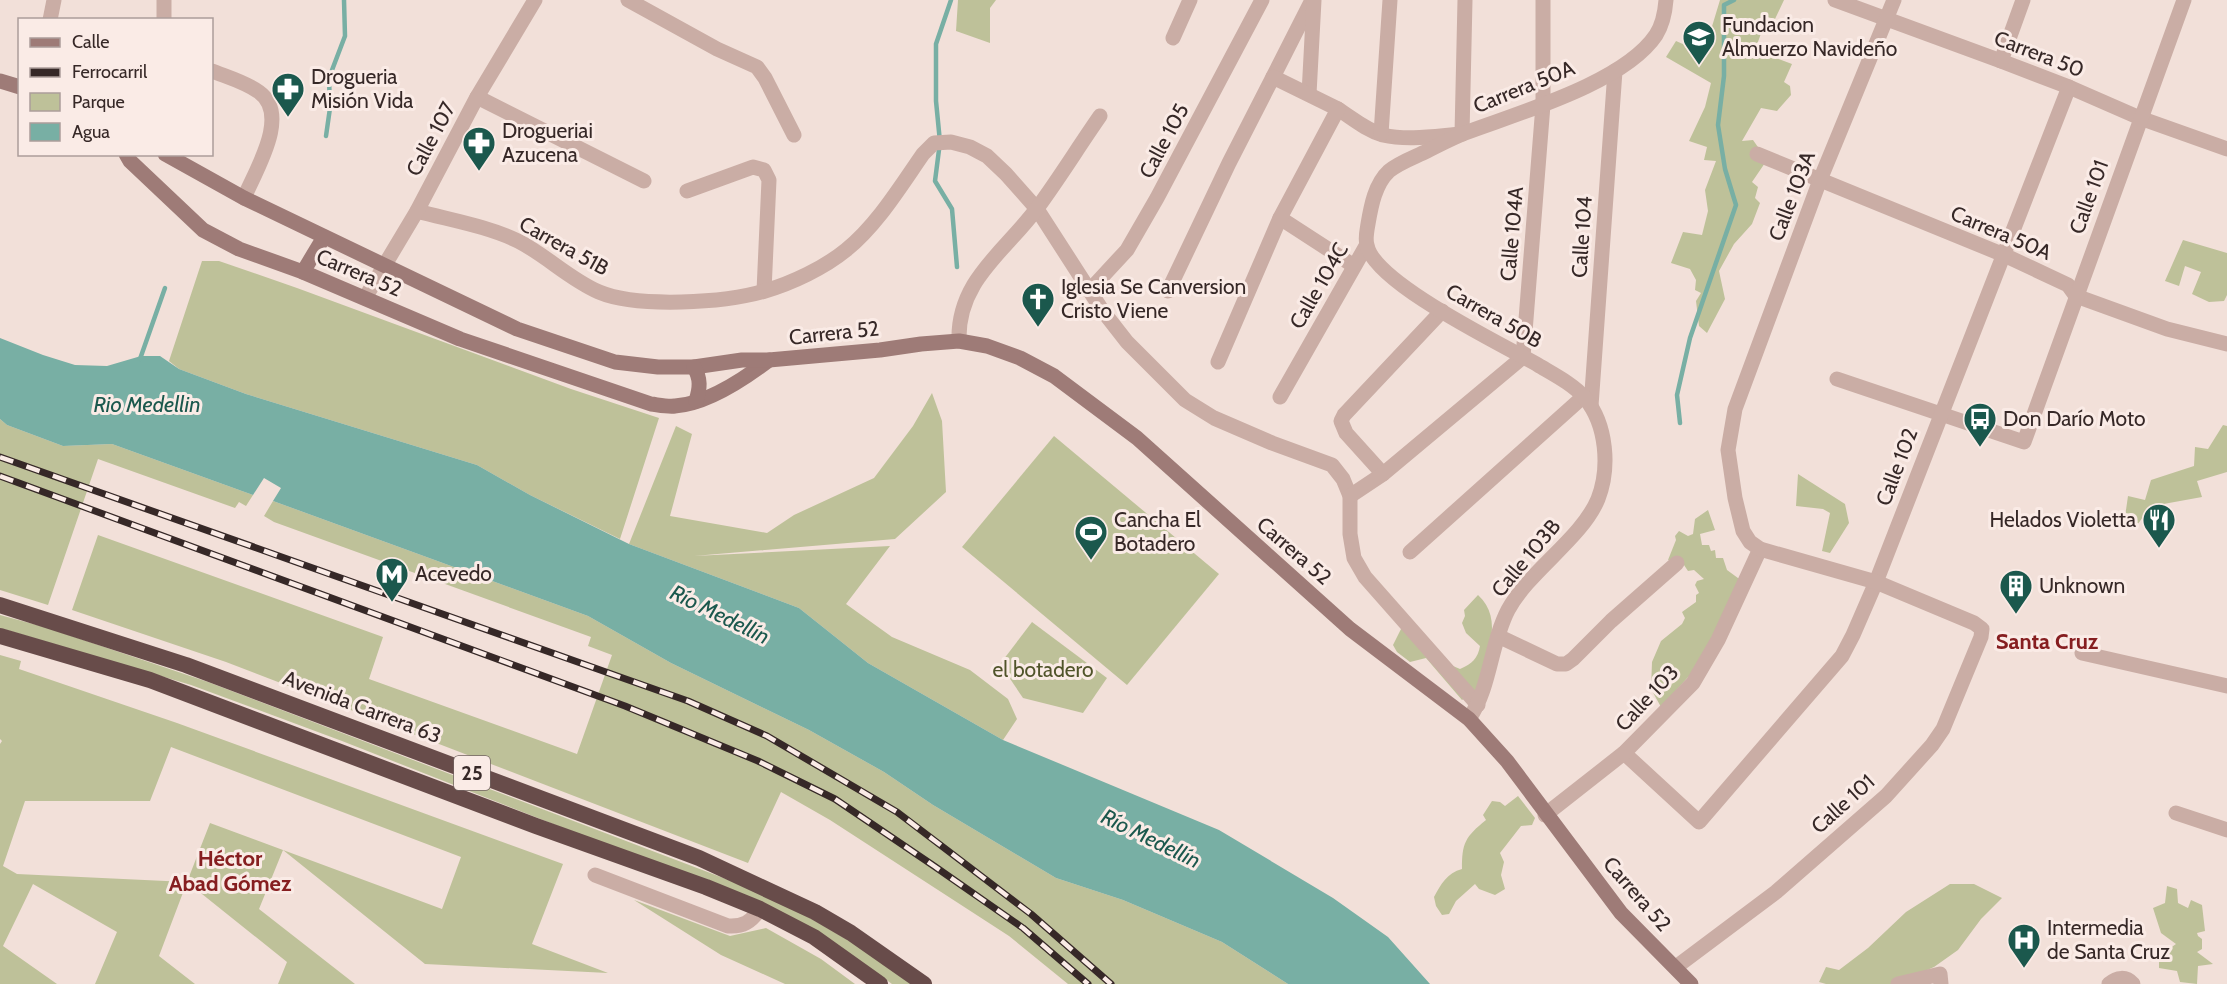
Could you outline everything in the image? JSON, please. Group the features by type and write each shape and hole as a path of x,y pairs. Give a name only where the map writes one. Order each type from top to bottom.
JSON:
{"highway":[{"name":"Avenida Carrera 63","path":"0,605 186,665 699,858 815,912 851,933 924,984"},
{"name":"25","path":"0,636 109,667 197,697 536,826 706,887 760,909 814,937 879,984"}],"main road":[{"path":"0,81 18,86"},
{"name":"Carrera 52","path":"127,156 203,230 239,249 303,272 460,339 651,404 674,406 696,401 744,379 769,360"},
{"name":"Carrera 52","path":"169,156 244,198 517,329 564,347 615,362 658,367 694,367 742,360 769,360 959,341 987,346 1020,358 1054,376 1137,438 1350,629 1469,719 1507,761 1545,815 1621,913 1691,984"},
{"path":"303,272 324,237"},
{"path":"694,367 699,376 700,388 696,401"}],"street":[{"path":"50,18 54,0"},
{"path":"164,0 164,18"},
{"name":"Calle 107","path":"365,298 417,211 477,97 534,0"},
{"path":"628,0 757,67 794,135"},
{"path":"1173,38 1190,0"},
{"name":"Calle 105","path":"1089,291 1127,250 1262,0"},
{"path":"1168,291 1234,154 1313,0"},
{"path":"1310,94 1313,0"},
{"path":"1381,134 1390,0"},
{"path":"1462,134 1465,0"},
{"name":"Calle 104A","path":"1523,357 1543,105 1543,0"},
{"name":"Carrera 50A","path":"1400,164 1462,134 1543,105 1615,71 1648,45 1657,34 1664,19 1666,0"},
{"name":"Carrera 50","path":"1835,0 2001,61 2140,118 2227,149"},
{"name":"Calle 103A","path":"1760,549 1750,542 1743,531 1735,498 1728,450 1735,409 1820,180 1894,0"},
{"path":"2001,61 2023,0"},
{"name":"Calle 101","path":"1940,413 2024,442 2184,0"},
{"path":"213,71 244,84 265,97 270,105 273,118 272,132 244,198"},
{"name":"Calle 104","path":"1587,401 1615,71"},
{"name":"Carrera 50A","path":"1273,78 1310,94 1381,134 1399,138 1462,134"},
{"name":"Calle 102","path":"1624,753 1699,822 1842,656 1876,582 2069,87"},
{"path":"477,97 644,181"},
{"path":"1218,362 1280,218 1338,109"},
{"path":"959,341 958,325 970,290 993,257 1037,209 1100,116"},
{"name":"Carrera 51B","path":"417,211 491,231 517,241 598,291 625,300 660,303 695,301 764,291 807,274 844,252 863,235 922,154 934,143 951,142 970,147 987,156 1037,209"},
{"name":"Carrera 50A","path":"1757,154 2004,255 2068,285 2076,296 2167,329 2227,344"},
{"name":"Calle 104C","path":"1280,397 1366,246 1374,194 1389,171 1400,164"},
{"path":"687,190 753,167 764,170 769,180 764,291"},
{"path":"1037,209 1089,291 1127,342 1185,400 1232,426 1332,465 1343,479 1350,496 1350,534 1354,558 1365,577 1478,705"},
{"path":"1280,218 1354,266"},
{"name":"Carrera 50B","path":"1366,246 1378,266 1396,282 1558,377 1587,401 1599,424"},
{"path":"1383,474 1346,433 1341,422 1344,415 1442,311"},
{"path":"1350,496 1383,474 1523,357"},
{"path":"1837,379 1940,413"},
{"path":"1410,552 1587,401"},
{"name":"Calle 103B","path":"1469,719 1482,696 1498,636 1510,607 1530,580 1581,525 1597,500 1604,473 1604,446 1599,424"},
{"path":"1760,549 1876,582"},
{"name":"Calle 103","path":"1545,815 1624,753 1693,683 1718,640 1760,549"},
{"path":"1498,636 1557,664 1566,664 1677,563"},
{"name":"Calle 101","path":"1676,967 1776,892 1886,796 1932,745 1943,729 1981,637 1982,629 1974,623 1876,582"},
{"path":"2082,653 2227,686"},
{"path":"2176,813 2227,830"},
{"path":"594,875 728,926 743,925 750,921 760,909"},
{"path":"2109,984 2120,978 2133,984"},
{"path":"1898,984 1941,979"}],"green space":[{"path":"958,0 996,0 990,8 990,43 956,31"},
{"path":"1720,0 1784,0 1775,19 1767,17 1755,50 1792,64 1784,82 1790,86 1791,95 1777,111 1761,108 1742,141 1753,140 1767,160 1752,182 1758,187 1755,198 1760,203 1752,224 1734,244 1719,271 1725,299 1707,333 1699,326 1696,301 1701,293 1695,290 1696,280 1690,269 1671,263 1683,232 1702,235 1708,211 1705,190 1716,161 1704,160 1707,147 1689,141 1705,107 1711,83 1666,57 1676,41 1701,52 1707,43"},
{"path":"2183,240 2227,253 2227,295 2224,301 2209,302 2192,294 2201,272 2185,266 2179,286 2165,281"},
{"path":"202,261 219,261 571,389 659,418 620,539 530,495 477,465 246,394 179,369 169,361"},
{"path":"932,393 942,421 946,492 895,539 694,556 890,546 846,604 892,637 970,670 1008,699 1017,719 1003,740 868,663 799,608 629,544 676,426 692,434 670,516 767,533 794,515 874,478 913,426"},
{"path":"0,419 7,425 63,446 112,444 253,495 246,506 239,502 235,508 98,459 48,605 0,590"},
{"path":"2223,425 2227,426 2227,472 2197,481 2202,497 2158,505 2159,514 2150,508 2137,525 2124,524 2128,496 2145,500 2151,480 2194,466 2195,447 2208,449"},
{"name":"Cancha El Botadero","path":"1054,436 1219,574 1127,685 962,547"},
{"path":"1798,474 1845,504 1849,523 1830,553 1822,551 1830,513 1823,509 1796,506"},
{"path":"273,501 588,616 671,663 809,730 884,772 933,805 1056,878 1123,900 1222,942 1288,984 1068,984 1009,936 830,820 781,792 748,863 226,662 72,610 98,535 383,637 369,679 577,754 612,655 588,646 591,637 274,522 264,516"},
{"path":"1708,510 1715,530 1700,534 1702,545 1709,545 1711,551 1715,550 1716,558 1723,558 1727,570 1742,581 1719,643 1661,707 1651,689 1652,662 1661,641 1682,624 1685,618 1682,612 1696,602 1696,595 1699,593 1695,585 1697,581 1704,579 1694,570 1688,571 1680,559 1668,560 1676,540 1675,536 1679,531 1688,536 1693,534 1695,519"},
{"path":"1478,595 1491,616 1491,640 1479,688 1462,700 1426,658 1410,662 1397,652 1393,645 1401,629 1418,628 1453,666 1460,669 1468,665 1478,654 1480,646 1466,633 1462,623 1465,616 1464,610"},
{"path":"0,615 48,628 208,682 747,887 798,911 858,946 911,984 892,984 862,962 576,833 342,741 191,685 0,628"},
{"name":"el botadero","path":"1032,622 1107,678 1083,713 1023,698 1000,664"},
{"path":"0,655 21,661 19,669 177,723 563,864 532,944 608,973 425,964 283,850 442,909 461,857 171,747 150,801 25,801 3,866 17,874 187,882 159,956 195,984 95,984 117,932 33,884 3,946 57,984 0,984 0,744 2,741 0,739"},
{"path":"1518,796 1535,818 1532,825 1521,826 1500,853 1504,862 1501,875 1505,889 1495,895 1479,889 1475,884 1456,901 1449,914 1442,915 1436,906 1434,897 1448,876 1462,869 1464,847 1469,836 1486,820 1483,815 1492,801 1500,802 1505,806"},
{"path":"210,823 283,850 259,909 355,984 278,984 287,962 187,882"},
{"path":"1950,884 1974,884 2002,898 1981,919 1958,950 1934,967 1896,984 1826,984 1819,982 1826,967 1839,970 1868,948 1906,912"},
{"path":"2167,886 2177,889 2178,903 2188,908 2191,900 2202,905 2205,931 2197,933 2202,939 2202,949 2197,952 2213,964 2198,966 2197,984 2180,982 2177,971 2159,968 2159,956 2176,944 2161,933 2153,908 2165,903"},
{"path":"634,900 730,936 766,928 821,959 855,984 785,984 721,955"}],"water":[{"path":"0,338 75,365 107,366 141,356 160,356 179,369 246,394 477,465 530,495 629,544 799,608 868,663 1003,740 1219,830 1333,898 1388,937 1430,984 1288,984 1222,942 1123,900 1056,878 933,805 884,772 809,730 671,663 588,616 273,501 281,488 264,478 253,495 112,444 63,446 7,425 0,419"}],"waterway":[{"path":"326,136 330,108 329,78 345,36 344,0"},
{"path":"951,0 936,44 936,101 940,142 935,181 952,209 957,267"},
{"path":"1680,423 1677,395 1690,338 1736,205 1725,169 1718,125 1724,76 1724,5 1734,0"},
{"path":"140,359 165,288"}],"railway":[{"path":"0,457 688,701 767,736 897,812 1031,914 1111,984"},
{"path":"0,476 625,706 758,761 835,799 1023,928 1088,984"}],"place":[{"name":"Fundacion Almuerzo Navideño","path":"1699,66"},
{"name":"Drogueria Misión Vida","path":"288,118"},
{"name":"Drogueriai Azucena","path":"479,172"},
{"name":"Iglesia Se Canversion Cristo Viene","path":"1038,328"},
{"name":"Don Darío Moto","path":"1980,448"},
{"name":"Helados Violetta","path":"2159,549"},
{"name":"Cancha El Botadero","path":"1091,561"},
{"name":"Acevedo","path":"392,603"},
{"name":"Unknown","path":"2016,615"},
{"name":"Intermedia de Santa Cruz","path":"2024,969"}],"district":[{"name":"Santa Cruz","path":"2047,641"},
{"name":"Héctor Abad Gómez","path":"230,870"}],"water label":[{"name":"Rio Medellin","path":"147,404"},
{"name":"Río Medellín","path":"720,614"},
{"name":"Río Medellín","path":"1151,838"}]}
